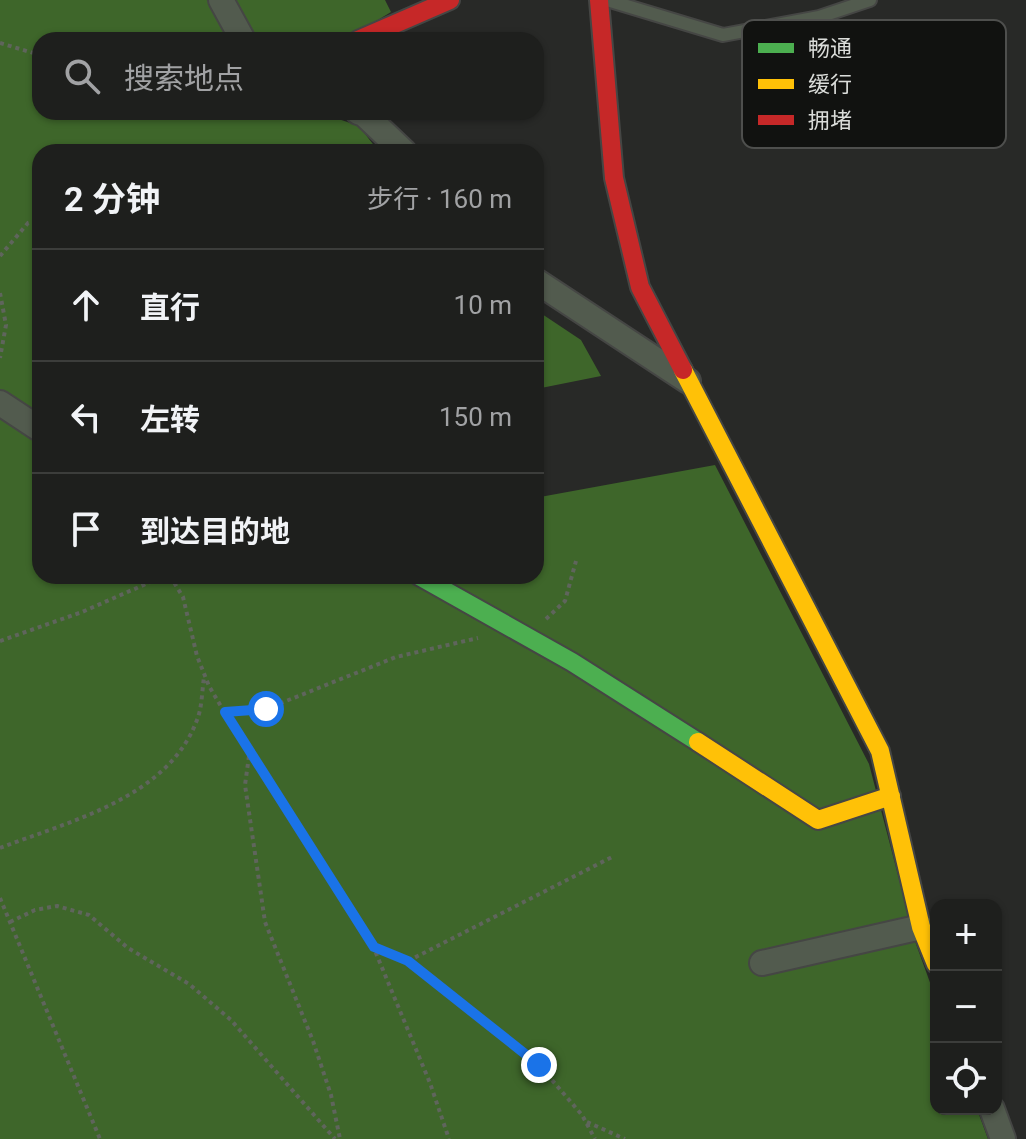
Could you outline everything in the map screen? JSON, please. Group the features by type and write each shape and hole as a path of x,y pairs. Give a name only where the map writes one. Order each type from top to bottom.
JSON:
{"street":[{"path":"221,0 239,32"},
{"path":"376,32 450,0"},
{"path":"599,0 614,178 640,287 880,751 921,927 930,949"},
{"path":"370,120 396,144"},
{"path":"544,286 690,382"},
{"path":"0,403 32,424"},
{"path":"434,584 518,630 661,717 818,820 891,796"},
{"path":"762,963 921,927"},
{"path":"994,1115 1003,1139"}],"lane":[{"path":"607,0 723,35 742,31"},
{"path":"803,20 870,0"}],"path":[{"path":"0,43 32,53"},
{"path":"0,256 32,222"},
{"path":"0,293 6,325 0,358"},
{"path":"518,630 538,626 565,601 576,561"},
{"path":"0,641 148,584"},
{"path":"173,584 183,597 205,675 225,712 374,947 430,1083 449,1139"},
{"path":"225,712 266,709 396,657 479,638"},
{"path":"0,848 140,790 180,753 198,719 205,675"},
{"path":"249,754 245,785 265,922 313,1041 331,1095 338,1139"},
{"path":"408,961 612,857"},
{"path":"0,898 100,1139"},
{"path":"10,922 35,910 57,906 89,915 128,948 189,984 231,1020 338,1139"},
{"path":"374,947 408,961 539,1065 585,1121 595,1139"},
{"path":"585,1121 625,1139"}],"green space":[{"path":"0,0 385,0 391,12 358,32 32,32 32,120 341,120 359,126 373,144 32,144 32,584 544,584 544,496 715,465 869,764 916,944 930,982 930,1115 979,1115 988,1139 0,1139"},
{"path":"544,315 581,340 601,376 544,387"}],"traffic: fast":[{"path":"433,584 572,662 698,742"}],"traffic: slow":[{"path":"683,370 880,751 921,927 930,949"},
{"path":"698,742 818,820 891,796"}],"traffic: jam":[{"path":"376,32 450,0"},
{"path":"599,0 614,178 640,287 683,370"}],"route":[{"path":"266,709 225,712 374,947 408,961 539,1065"}]}
